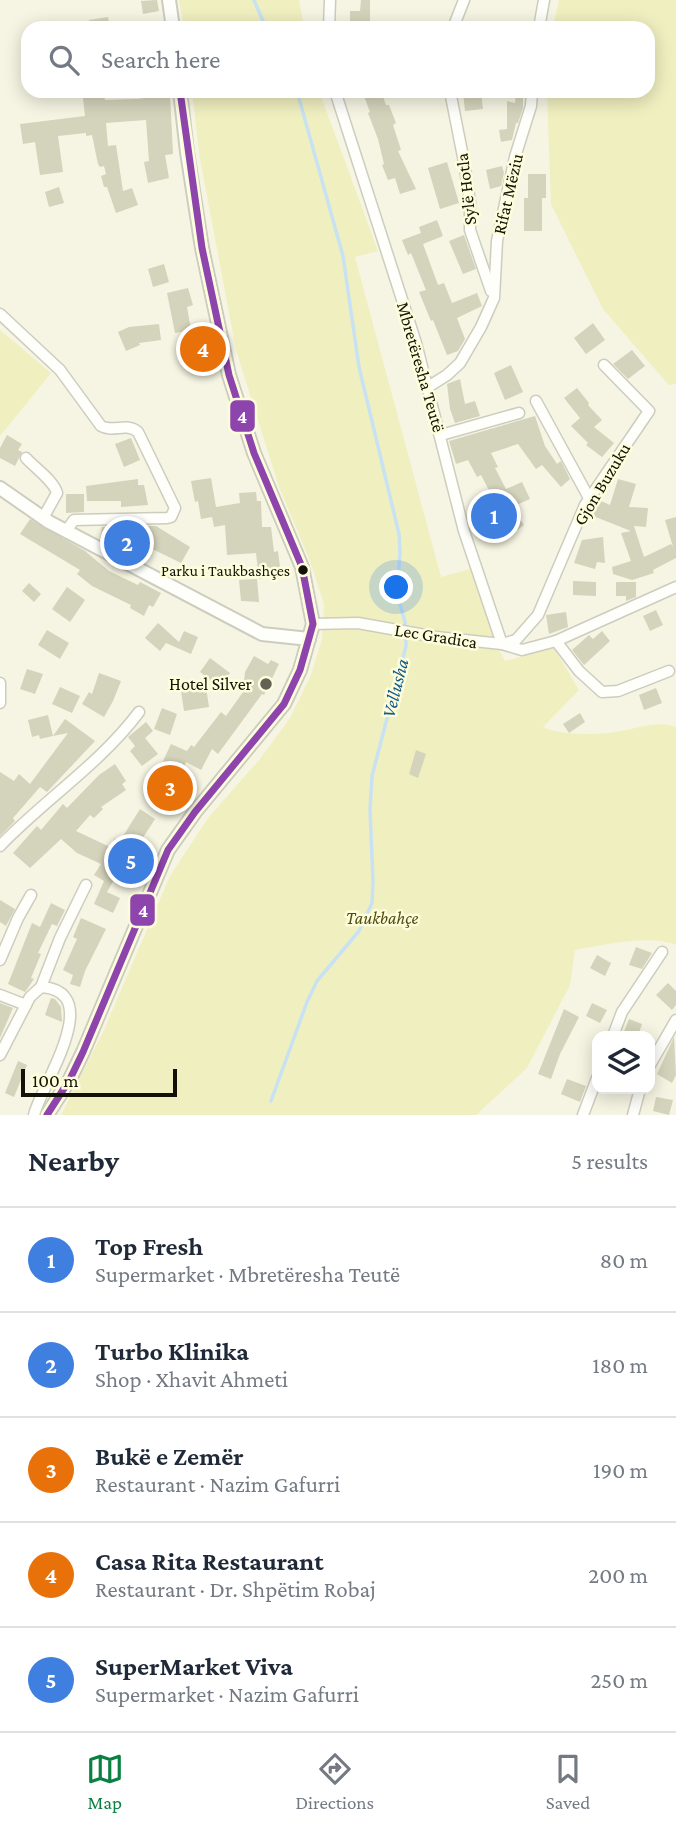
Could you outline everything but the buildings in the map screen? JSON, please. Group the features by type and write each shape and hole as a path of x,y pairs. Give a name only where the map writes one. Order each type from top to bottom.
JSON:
{"street":[{"path":"169,0 172,21"},
{"path":"329,21 330,0"},
{"path":"456,21 464,0"},
{"path":"540,21 544,0"},
{"path":"47,1115 70,1079 83,1052 168,850 195,812 284,704 300,670 313,624 298,558 254,453 229,375 202,248 181,98"},
{"name":"Mbretëresha Teutë","path":"337,98 428,387 464,531 502,644"},
{"name":"Sylë Hotla","path":"451,98 470,202 470,230 494,298"},
{"name":"Rifat Mëziu","path":"494,298 497,241 515,157 532,98"},
{"path":"428,387 460,363 494,298"},
{"path":"0,314 60,370 101,426 106,429 127,427 138,432 175,508 172,517 167,518 74,520 66,531"},
{"name":"Gjon Buzuku","path":"502,644 516,640 538,615 589,498 649,411 604,365"},
{"path":"536,401 589,498"},
{"path":"441,435 519,413"},
{"path":"26,458 40,475 55,485 57,493 43,518"},
{"path":"0,488 66,531 262,634 309,639"},
{"name":"Lec Gradica","path":"313,624 358,623 415,634 502,644 522,650 556,641 676,587"},
{"path":"556,641 579,671 602,692 618,691 669,671"},
{"path":"0,683 0,703"},
{"path":"0,846 110,746 139,712"},
{"path":"0,1055 35,990 41,987 86,885"},
{"path":"0,960 31,895"},
{"path":"615,1031 622,1012 662,952"},
{"path":"34,1115 68,1034 71,1017 70,1008 60,994 41,987"},
{"path":"0,995 26,1005"},
{"path":"655,1056 676,1020"},
{"path":"583,1115 592,1091"},
{"path":"633,1115 639,1094"}],"green space":[{"path":"179,0 299,0 303,21 183,21"},
{"path":"559,0 676,0 676,384 669,385 603,309 551,204 547,98 655,98 655,21 554,21"},
{"name":"Taukbahçe","path":"193,98 322,98 378,251 355,257 441,577 470,569 505,661 554,648 579,690 543,727 560,732 592,734 656,724 676,727 676,945 639,940 575,950 570,985 527,1068 476,1115 61,1115 103,1032 170,876 208,818 260,759 290,718 311,675 322,639 324,604 310,561 279,487 236,350 200,159"},
{"path":"0,330 51,373 0,436"}],"waterway":[{"name":"Vellusha","path":"254,0 263,21"},
{"name":"Vellusha","path":"271,1101 317,981 359,931 372,903 372,776 406,646 405,622 397,593 399,534 359,367 343,256 299,98"}],"transit line":[{"name":"4","path":"47,1115 70,1079 83,1052 168,850 195,812 284,704 300,670 313,624 302,567 254,453 229,375 202,248 181,98"}],"place":[{"name":"Casa Rita Restaurant","path":"203,349"},
{"name":"Top Fresh","path":"494,516"},
{"name":"Turbo Klinika","path":"127,543"},
{"name":"Parku i Taukbashçes","path":"303,570"},
{"name":"Hotel Silver","path":"266,684"},
{"name":"Bukë e Zemër","path":"170,788"},
{"name":"SuperMarket Viva","path":"131,861"}]}
